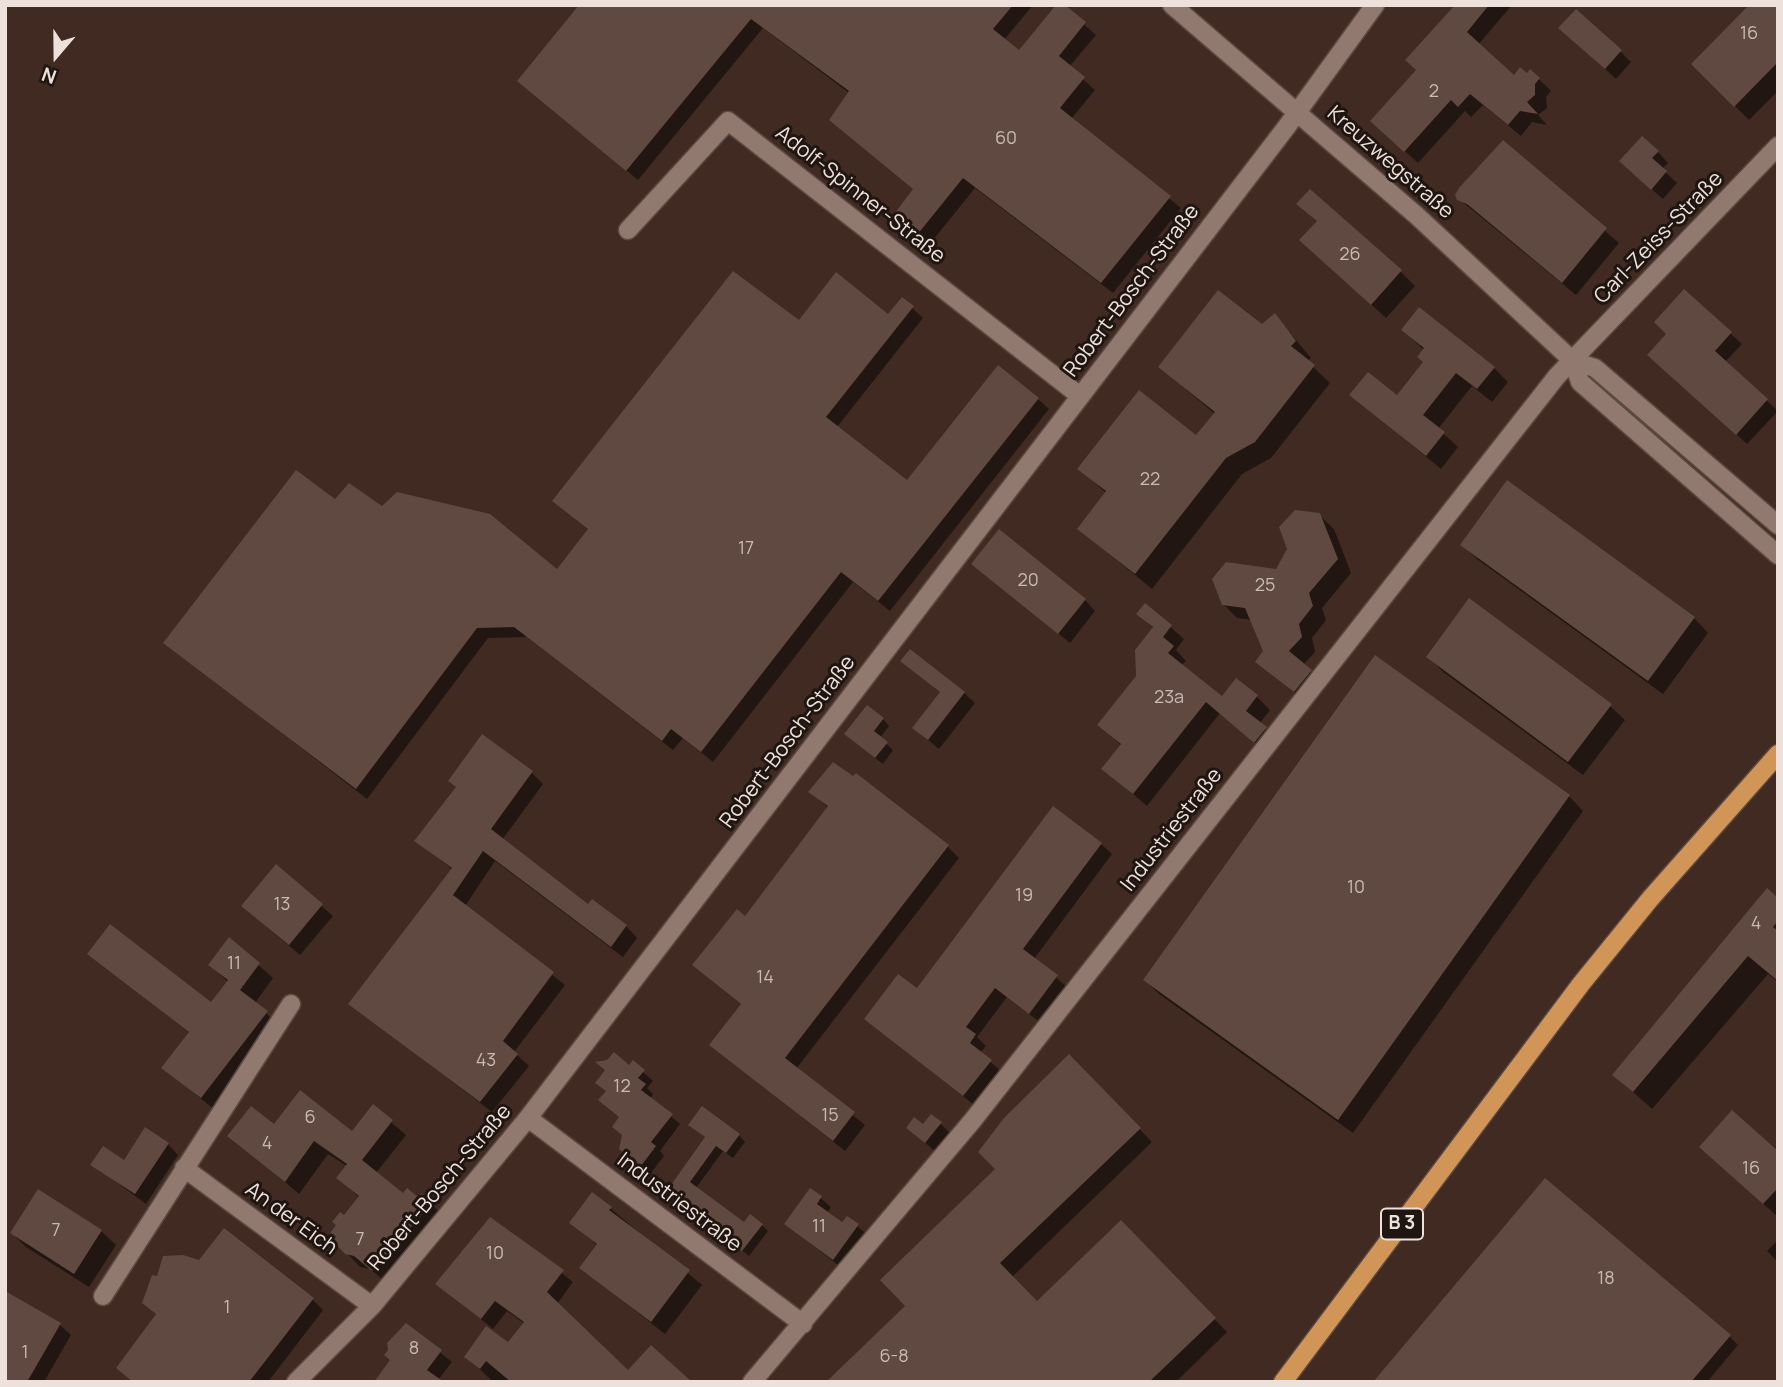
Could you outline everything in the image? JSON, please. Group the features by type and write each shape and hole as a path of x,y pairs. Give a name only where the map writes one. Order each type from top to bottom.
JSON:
{"main road":[{"name":"B 3","path":"1283,1382 1581,984 1650,899 1778,754"}],"street":[{"name":"Kreuzwegstraße","path":"1172,5 1436,234 1573,361 1595,368 1778,525"},
{"path":"1297,113 1375,5"},
{"name":"Robert-Bosch-Straße","path":"296,1382 372,1306 528,1118 1297,113"},
{"name":"Adolf-Spinner-Straße","path":"628,230 728,121 1080,396"},
{"name":"Carl-Zeiss-Straße","path":"1573,361 1778,146"},
{"name":"Kreuzwegstraße","path":"1573,361 1580,382 1778,555"},
{"name":"Industriestraße","path":"752,1382 973,1120 1483,469 1573,361"},
{"path":"103,1296 291,1004"},
{"name":"Industriestraße","path":"528,1118 803,1324"},
{"name":"An der Eich","path":"184,1168 372,1306"}],"building":[{"path":"579,5 1013,5 993,29 1019,50 1056,5 1065,5 1086,22 1059,56 1085,77 1060,108 1171,196 1101,283 963,178 917,235 892,217 913,189 829,120 849,91 751,19 626,171 517,81"},
{"path":"1455,5 1489,5 1467,32 1514,75 1520,67 1527,73 1530,69 1540,78 1535,84 1535,95 1527,102 1538,114 1520,111 1508,125 1470,94 1458,107 1451,100 1404,152 1370,121 1416,70 1405,60"},
{"path":"1749,5 1778,5 1778,62 1734,107 1691,64"},
{"path":"1576,9 1622,50 1605,69 1558,28"},
{"path":"1642,136 1659,151 1652,158 1667,171 1651,190 1619,161"},
{"path":"1503,140 1607,228 1562,283 1467,204 1457,200 1455,195 1459,188"},
{"path":"1310,189 1402,270 1371,305 1299,240 1317,221 1296,204"},
{"path":"733,271 799,320 836,272 888,314 902,297 914,306 826,417 907,480 998,365 1039,398 878,601 841,572 701,752 671,729 662,741 514,627 477,628 356,789 163,643 296,470 335,499 349,483 382,506 397,492 490,514 557,569 588,529 552,501"},
{"path":"1684,289 1732,332 1715,351 1768,399 1736,435 1647,355 1666,334 1654,322"},
{"path":"1218,290 1262,324 1275,313 1296,341 1291,346 1315,365 1255,442 1226,458 1135,574 1077,529 1106,491 1077,469 1139,390 1196,435 1215,412 1158,367"},
{"path":"1419,307 1495,367 1477,389 1456,373 1423,415 1445,432 1426,456 1349,395 1368,372 1397,395 1423,362 1417,357 1424,348 1401,330"},
{"path":"1507,480 1695,617 1648,681 1460,545"},
{"path":"1295,510 1320,513 1338,559 1309,593 1313,606 1299,624 1302,637 1289,651 1312,670 1294,692 1255,662 1263,651 1245,608 1222,605 1212,579 1226,562 1276,569 1287,549 1279,527"},
{"path":"999,529 1086,599 1058,634 971,564"},
{"path":"1469,598 1612,704 1568,762 1426,657"},
{"path":"1145,603 1172,625 1163,637 1174,646 1168,653 1222,696 1236,678 1258,695 1246,711 1267,727 1254,743 1206,702 1133,794 1101,769 1121,744 1097,725 1136,676 1135,650 1153,627 1136,614"},
{"path":"910,649 965,692 928,740 912,728 940,692 900,661"},
{"path":"1375,655 1570,795 1338,1120 1143,980"},
{"path":"867,705 884,718 874,731 888,742 875,758 844,734"},
{"path":"482,734 533,771 491,829 588,904 592,899 627,925 611,947 483,851 453,895 554,972 503,1041 518,1054 480,1102 348,1004 452,868 414,841 456,787 448,781"},
{"path":"833,762 853,776 856,773 949,845 785,1058 855,1112 833,1141 709,1045 741,1004 692,965 737,909 745,916 828,806 808,792"},
{"path":"1053,806 1102,843 1023,949 1058,975 1029,1014 995,988 966,1027 976,1034 970,1043 992,1060 963,1096 864,1019 898,974 917,988"},
{"path":"276,864 323,904 289,945 241,906"},
{"path":"1767,888 1778,898 1778,921 1773,927 1778,931 1778,981 1748,956 1633,1092 1612,1075"},
{"path":"110,924 211,1002 228,980 208,965 229,937 260,963 240,990 268,1011 201,1098 161,1068 189,1032 87,954"},
{"path":"614,1052 629,1065 633,1060 645,1070 638,1078 646,1084 641,1090 673,1114 651,1142 656,1146 641,1166 619,1149 622,1135 612,1127 619,1117 598,1100 606,1091 595,1083 605,1070 595,1062 607,1060"},
{"path":"1069,1054 1141,1128 1000,1263 1037,1301 1121,1220 1216,1318 1149,1382 826,1382 905,1306 880,1280 995,1169 978,1152 1004,1118"},
{"path":"300,1090 352,1131 373,1104 393,1120 362,1160 403,1193 407,1188 418,1197 421,1193 433,1202 388,1254 392,1257 384,1267 379,1263 372,1271 354,1256 345,1254 328,1236 336,1225 332,1222 340,1212 344,1215 359,1196 336,1178 347,1164 314,1141 285,1182 227,1136 251,1106 274,1124"},
{"path":"702,1106 740,1134 726,1153 716,1146 690,1182 744,1222 750,1214 763,1224 742,1251 666,1192 705,1137 688,1125"},
{"path":"1732,1110 1778,1151 1778,1188 1763,1204 1699,1147"},
{"path":"931,1114 942,1122 925,1143 906,1128 914,1117 923,1124"},
{"path":"145,1127 169,1143 135,1194 90,1165 103,1146 124,1160"},
{"path":"1545,1178 1731,1335 1691,1382 1373,1382"},
{"path":"810,1188 822,1196 817,1204 842,1222 847,1216 859,1224 833,1260 784,1224"},
{"path":"38,1189 102,1230 74,1274 10,1233"},
{"path":"592,1192 612,1207 609,1210 690,1270 651,1322 579,1268 597,1244 569,1223"},
{"path":"490,1217 564,1270 547,1292 628,1370 651,1345 692,1382 511,1382 486,1361 480,1369 464,1357 486,1326 508,1342 524,1322 495,1301 481,1319 435,1284"},
{"path":"224,1228 314,1298 249,1382 133,1382 116,1368 156,1314 142,1303 152,1275 157,1276 163,1256 183,1255 199,1260"},
{"path":"5,1291 61,1323 27,1382 5,1382"},
{"path":"406,1323 442,1350 427,1370 444,1382 374,1382 390,1360 384,1355 388,1350 387,1343"}]}
